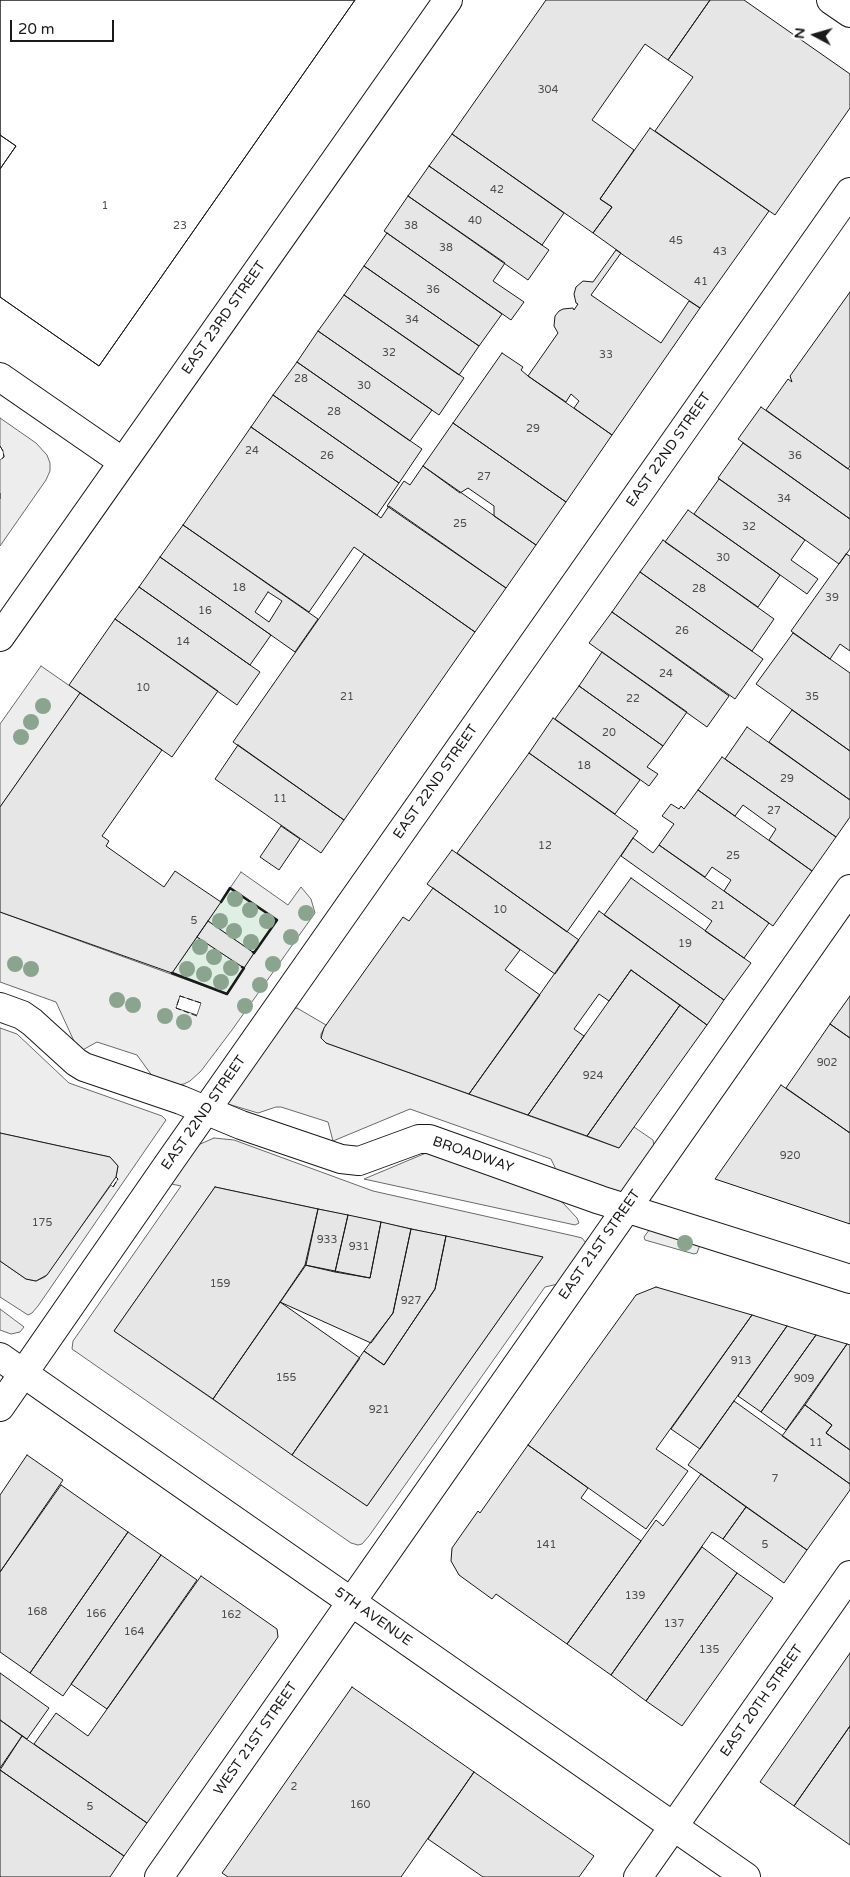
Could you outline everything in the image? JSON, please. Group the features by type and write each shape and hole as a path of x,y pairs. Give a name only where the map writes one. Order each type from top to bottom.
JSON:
{"street":[{"name":"EAST 23RD STREET","path":"0,637 448,0"},
{"path":"831,0 850,13"},
{"name":"EAST 22ND STREET","path":"0,1407 850,192"},
{"path":"0,378 122,462"},
{"name":"EAST 21ST STREET","path":"351,1601 850,889"},
{"name":"BROADWAY","path":"0,1008 22,1015 32,1022 84,1067 206,1110 241,1125 332,1156 359,1161 419,1139 429,1139 626,1208 850,1279"},
{"name":"5TH AVENUE","path":"0,1357 746,1877"},
{"name":"EAST 20TH STREET","path":"638,1877 850,1575"},
{"name":"WEST 21ST STREET","path":"159,1877 351,1601"}],"green space":[{"path":"230,888 277,920 254,953 208,921"},
{"path":"197,937 244,968 227,994 172,973"}],"shaded area":[{"path":"0,418 36,443 47,455 50,471 46,480 0,546 0,460 4,457 0,446"},
{"path":"41,666 80,693 0,807 0,724"},
{"path":"241,872 288,905 301,887 311,899 315,913 201,1071 184,1084 177,1085 153,1077 137,1055 97,1042 79,1052 56,1002 0,982 0,912 226,994 277,920 230,888","holes":["180,996 201,1003 197,1015 176,1008"]},
{"path":"297,1008 326,1025 321,1038 326,1043 619,1148 634,1127 653,1140 654,1146 624,1191 620,1194 559,1176 551,1159 410,1109 333,1141 328,1122 281,1107 258,1113 228,1104 227,1101 292,1009"},
{"path":"0,1028 17,1034 69,1083 162,1116 166,1120 38,1306 28,1315 0,1297 0,1261 26,1279 36,1281 45,1277 111,1185 113,1187 118,1179 116,1177 118,1166 110,1157 0,1133"},
{"path":"214,1138 234,1140 373,1191 574,1236 582,1238 586,1243 558,1284 545,1287 362,1544 351,1543 72,1349 73,1341 181,1186 167,1183 198,1145","holes":["215,1187 543,1257 367,1506 114,1331"]},
{"path":"426,1153 554,1197 563,1203 577,1218 579,1223 575,1225 364,1179"},
{"path":"652,1226 699,1240 701,1242 697,1253 694,1254 645,1240 644,1237"},
{"path":"0,1309 24,1327 20,1332 11,1334 0,1330"}],"building":[{"path":"0,0 355,0 99,366 0,297 0,169 16,146 0,135"},
{"path":"0,0 355,0 99,366 0,297"},
{"path":"546,0 710,0 668,60 645,44 592,120 634,150 600,199 612,207 593,233 452,134"},
{"path":"710,0 744,0 850,74 850,108 775,215 655,131 693,77 668,60"},
{"path":"650,128 769,211 700,308 689,301 661,343 591,295 621,253 593,233 612,207 600,199"},
{"path":"452,134 564,213 542,245 429,166"},
{"path":"0,135 16,146 0,169"},
{"path":"429,166 549,250 528,280 408,196"},
{"path":"408,196 505,263 493,281 524,302 511,320 384,231"},
{"path":"387,233 502,314 479,346 364,266"},
{"path":"616,250 700,308 612,435 574,408 579,401 571,394 566,402 528,376 558,333 554,326 555,316 563,309 573,308 574,310 578,304 574,294 576,287 583,281 593,282"},
{"path":"364,266 479,346 459,375 344,295"},
{"path":"850,292 850,466 848,469 766,410 788,379 792,382 790,376"},
{"path":"344,295 464,378 439,415 318,331"},
{"path":"318,331 432,410 410,441 297,362"},
{"path":"502,353 523,367 521,370 528,376 612,435 566,502 453,423"},
{"path":"297,362 422,449 399,483 273,395"},
{"path":"273,395 399,483 377,515 251,427"},
{"path":"761,407 850,470 850,519 738,439"},
{"path":"453,423 566,502 536,545 494,516 494,506 468,488 460,493 423,466"},
{"path":"251,427 381,518 389,506 506,588 475,632 354,547 309,612 183,525"},
{"path":"743,443 850,519 850,549 839,564 718,478"},
{"path":"423,466 536,545 506,588 387,506 404,481 410,485"},
{"path":"719,479 805,540 791,560 818,579 807,594 694,514"},
{"path":"688,510 780,575 758,607 665,542"},
{"path":"183,525 318,619 295,652 160,557","holes":["268,592 282,601 269,622 255,612"]},
{"path":"663,540 774,619 752,651 640,572"},
{"path":"364,554 475,632 344,820 233,742"},
{"path":"846,554 850,556 850,651 840,644 830,659 791,631"},
{"path":"160,557 271,635 250,665 139,587"},
{"path":"640,572 763,659 735,699 612,612"},
{"path":"139,587 260,672 237,705 115,619"},
{"path":"612,612 729,696 707,727 589,643"},
{"path":"115,619 218,691 172,757 69,685"},
{"path":"793,633 850,673 850,751 756,684"},
{"path":"602,652 687,712 663,746 579,686"},
{"path":"579,686 663,746 647,767 658,774 649,786 555,719"},
{"path":"80,693 162,750 102,836 109,841 106,846 164,887 175,871 221,902 172,973 0,912 0,807"},
{"path":"792,710 850,751 850,800 769,742"},
{"path":"553,718 640,780 615,814 529,753"},
{"path":"747,727 850,800 850,817 836,837 725,759"},
{"path":"238,745 344,820 321,853 215,779"},
{"path":"529,753 638,831 567,932 457,853"},
{"path":"722,757 836,837 812,871 769,840 776,829 743,805 735,816 698,790"},
{"path":"698,790 812,871 773,926 724,891 731,880 712,867 705,877 659,845 674,824 662,816 671,804 679,809 681,806 684,809"},
{"path":"281,826 300,839 279,870 260,857"},
{"path":"633,838 653,853 659,845 769,923 744,958 705,931 712,921 621,856"},
{"path":"452,850 579,940 555,974 427,884"},
{"path":"631,878 751,963 724,1000 604,915"},
{"path":"433,888 520,950 505,970 540,995 469,1094 326,1043 321,1038 324,1028 403,917 409,921"},
{"path":"599,911 724,1000 707,1025 631,970 609,1001 599,994 574,1029 584,1036 528,1115 469,1094"},
{"path":"208,921 254,953 244,968 197,937"},
{"path":"631,970 680,1005 587,1136 528,1115"},
{"path":"850,996 850,1038 830,1024"},
{"path":"680,1005 707,1025 619,1148 587,1136"},
{"path":"830,1024 850,1038 850,1133 786,1088"},
{"path":"781,1085 850,1133 850,1224 715,1179"},
{"path":"0,1133 110,1157 118,1166 116,1177 47,1275 36,1281 26,1279 0,1261"},
{"path":"215,1187 318,1209 306,1265 213,1399 114,1331"},
{"path":"318,1209 348,1215 335,1272 305,1265"},
{"path":"348,1215 381,1222 370,1278 335,1272"},
{"path":"381,1222 411,1229 393,1313 371,1343 280,1302 305,1265 370,1278"},
{"path":"411,1229 446,1236 435,1289 384,1365 364,1351 393,1313"},
{"path":"446,1236 543,1257 367,1506 292,1455 364,1351 384,1365 435,1289"},
{"path":"656,1287 752,1315 656,1449 688,1471 646,1529 528,1445 636,1295"},
{"path":"280,1302 360,1358 292,1455 213,1399"},
{"path":"752,1315 787,1326 700,1449 671,1429"},
{"path":"787,1326 816,1335 761,1412 738,1396"},
{"path":"816,1335 847,1344 786,1430 761,1412"},
{"path":"847,1344 850,1345 850,1450 826,1433 832,1425 805,1405"},
{"path":"734,1401 850,1484 850,1490 807,1550 688,1465"},
{"path":"805,1405 832,1425 826,1433 850,1450 850,1484 782,1436"},
{"path":"528,1445 588,1488 581,1498 641,1541 567,1644 496,1594 492,1599 459,1575 451,1561 452,1548 478,1511 480,1513"},
{"path":"27,1455 63,1480 0,1572 0,1495"},
{"path":"701,1474 746,1507 723,1539 712,1532 611,1675 567,1644 656,1520 663,1526"},
{"path":"61,1485 128,1532 30,1673 0,1652 0,1572"},
{"path":"746,1507 807,1550 784,1583 723,1539"},
{"path":"128,1532 161,1555 63,1696 30,1673"},
{"path":"702,1547 737,1573 646,1701 611,1675"},
{"path":"161,1555 197,1580 107,1709 71,1684"},
{"path":"737,1573 773,1598 682,1726 646,1701"},
{"path":"201,1576 277,1629 278,1637 147,1823 34,1744 56,1713 88,1736"},
{"path":"850,1653 850,1726 794,1806 760,1782"},
{"path":"0,1673 49,1708 27,1739 0,1720"},
{"path":"352,1687 474,1772 401,1877 228,1877 222,1873"},
{"path":"0,1720 22,1736 0,1768"},
{"path":"850,1726 850,1845 794,1806"},
{"path":"22,1736 147,1823 124,1856 0,1770"},
{"path":"0,1770 124,1856 110,1877 0,1877"},
{"path":"474,1772 594,1856 579,1877 483,1877 428,1839"}],"fence":[{"path":"0,446 4,457 0,460"},
{"path":"0,493 0,501"},
{"path":"197,1016 176,1008 180,996 201,1003"},
{"path":"113,1187 118,1179 116,1177"}],"wall":[{"path":"221,902 230,888 277,920 253,952"},
{"path":"172,973 227,994 244,968 242,967"}]}
